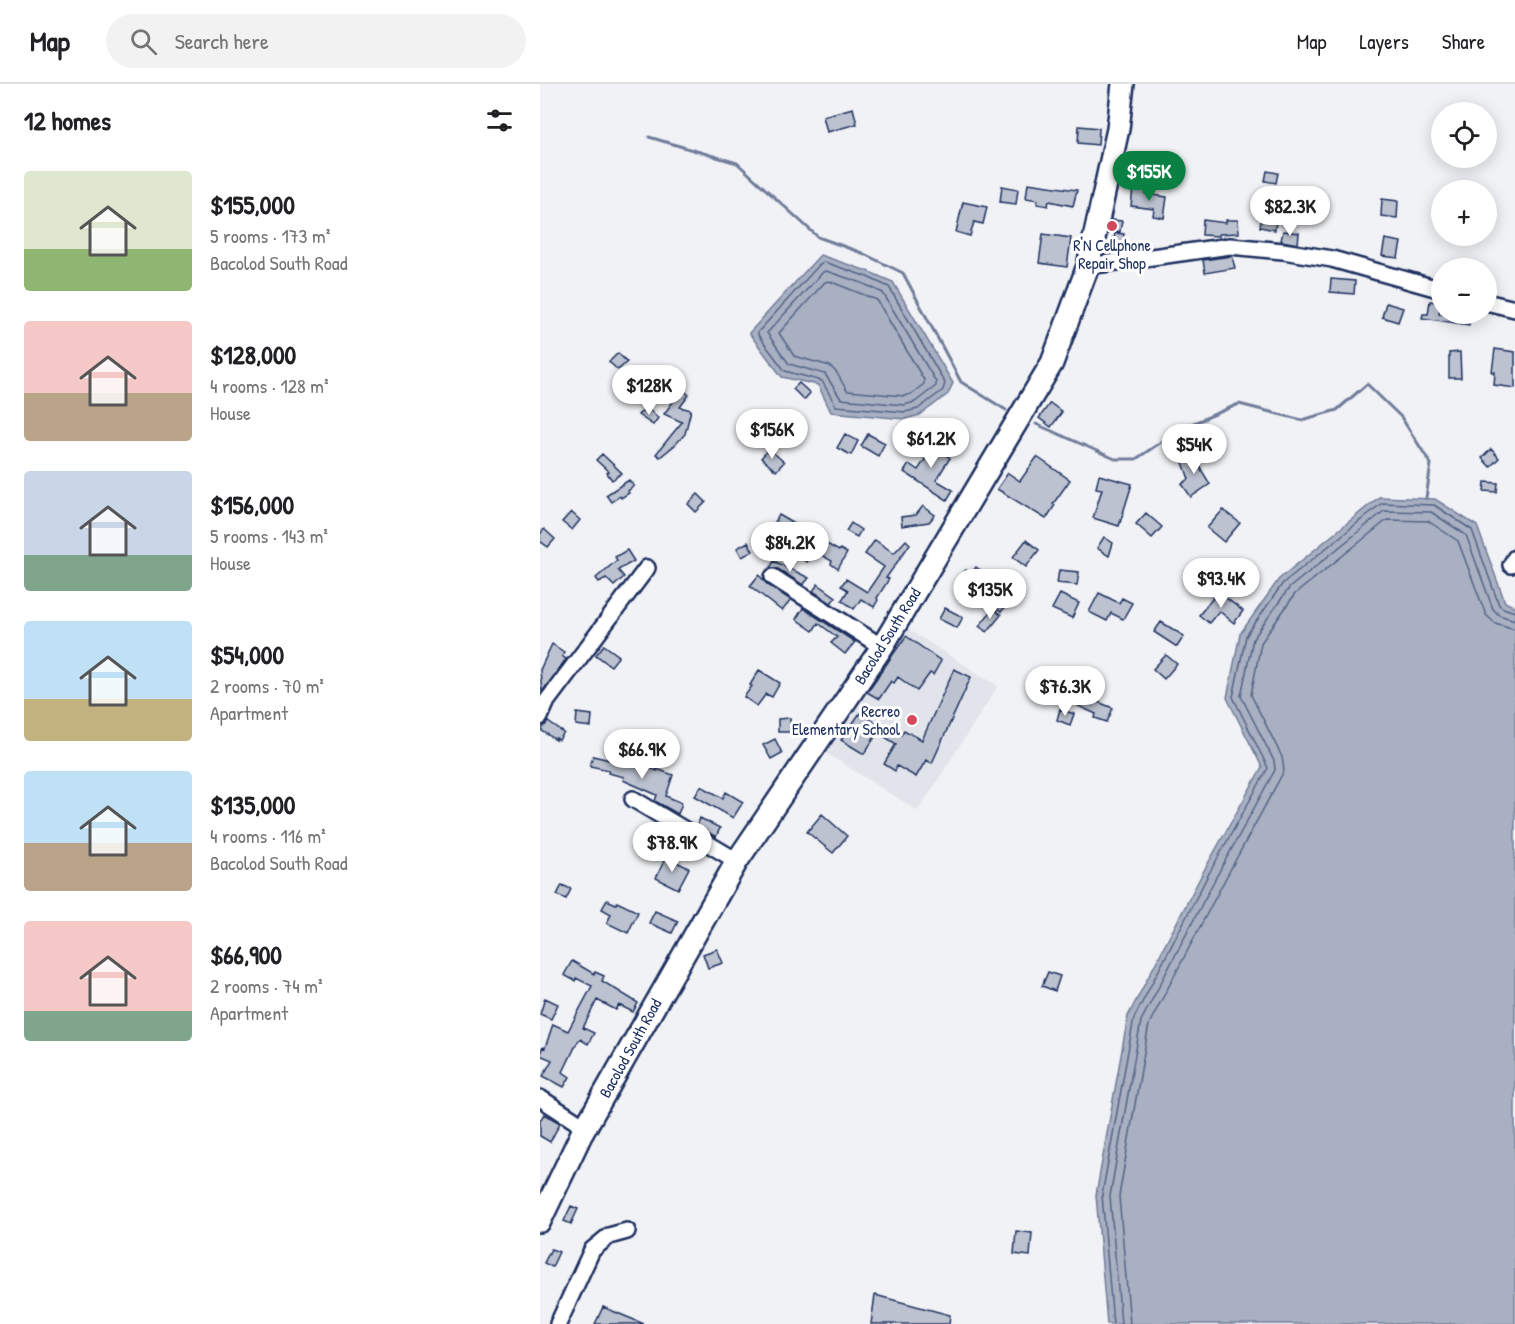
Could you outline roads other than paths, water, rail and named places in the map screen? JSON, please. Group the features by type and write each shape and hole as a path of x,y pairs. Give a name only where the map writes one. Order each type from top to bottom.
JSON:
{"highway":[{"name":"Bacolod South Road","path":"540,1221 586,1128 737,861 882,647 1052,363 1088,266 1118,129 1123,84"}],"street":[{"path":"1088,266 1230,246 1332,259 1431,287"},
{"path":"1497,305 1515,309"},
{"path":"540,717 547,701 647,568"},
{"path":"772,577 882,647"},
{"path":"633,799 737,861"},
{"path":"540,1098 586,1128"},
{"path":"558,1324 592,1250 609,1236 627,1231"}],"water":[{"path":"820,255 893,282 953,383 948,394 920,415 905,419 831,412 818,385 782,377 749,333"},
{"path":"1379,497 1435,499 1477,526 1505,602 1515,607 1515,1324 1107,1324 1096,1195 1128,1016 1202,874 1262,767 1227,698 1240,634 1279,579"}],"waterway":[{"path":"649,137 737,163 818,237 862,253 903,273 961,382 1006,410"},
{"path":"1036,424 1115,459 1136,459 1182,428 1239,404 1302,420 1337,410 1367,384 1401,417 1431,464 1426,498"}],"place":[{"name":"R'N Cellphone Repair Shop","path":"1112,226"},
{"name":"Recreo Elementary School","path":"912,720"}]}
